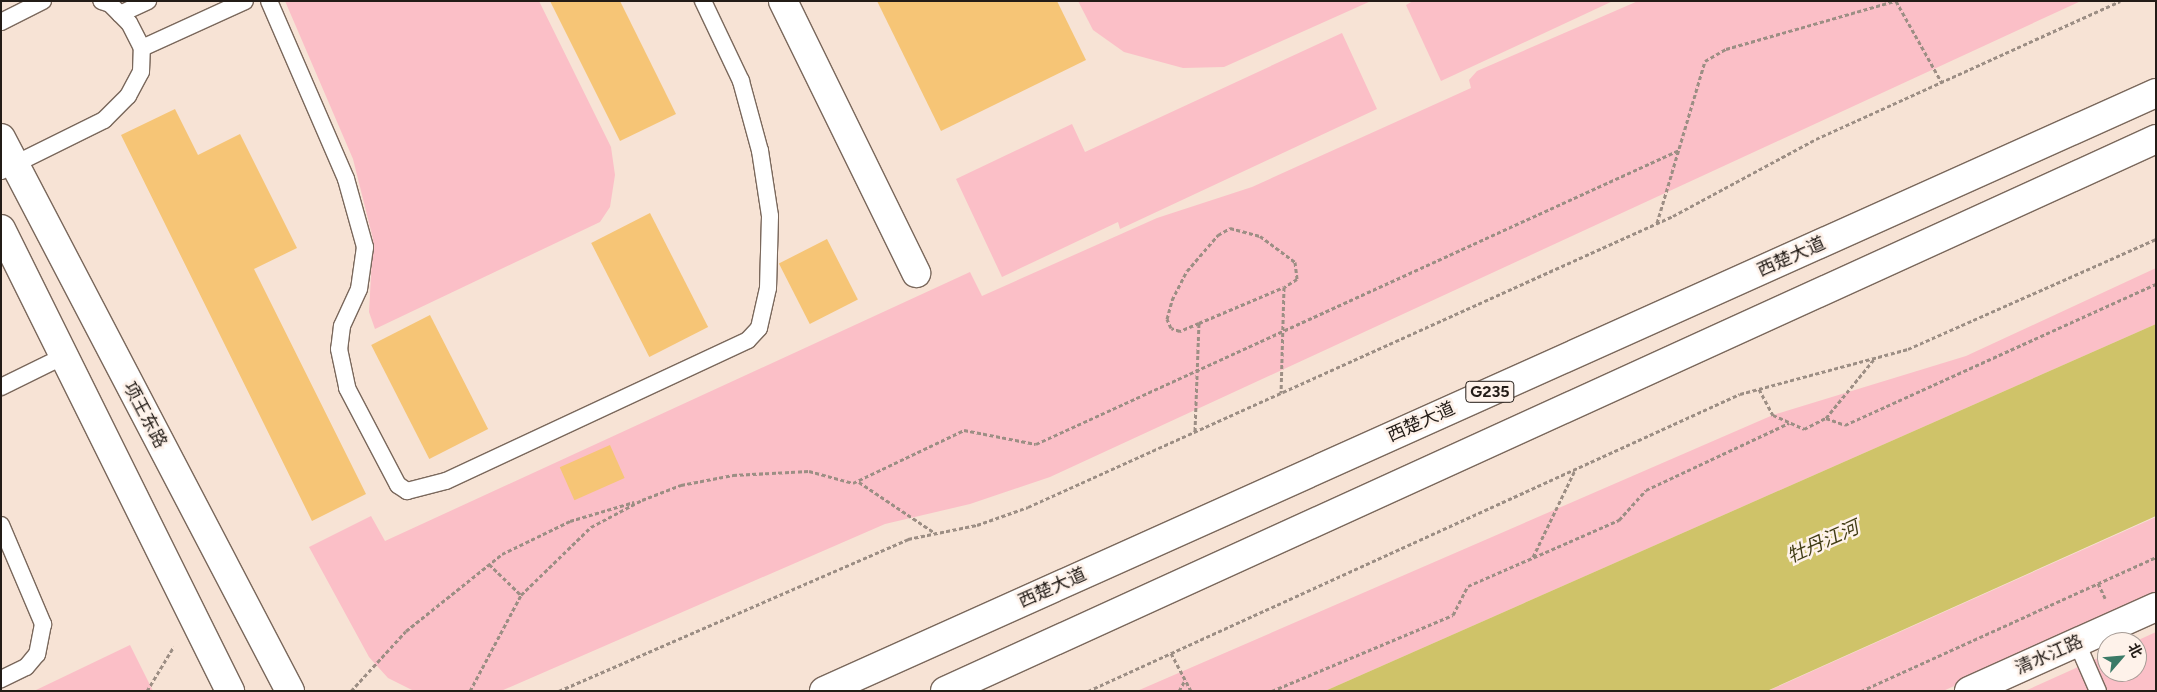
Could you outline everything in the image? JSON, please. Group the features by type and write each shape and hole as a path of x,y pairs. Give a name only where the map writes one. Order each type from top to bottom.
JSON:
{"main road":[{"path":"784,1 916,273"},
{"name":"西楚大道","path":"824,691 2156,93"},
{"name":"项王东路","path":"1,138 8,168 290,691"},
{"name":"G235","path":"945,691 2156,139"},
{"path":"1,230 230,691"},
{"name":"清水江路","path":"1969,691 2156,607"}],"lane":[{"path":"1,22 42,1"},
{"path":"8,168 104,120 128,96 141,72 142,48 120,14 101,1"},
{"path":"120,14 148,1"},
{"path":"142,48 245,1"},
{"path":"269,1 346,179 365,247 359,289 342,326 339,349 347,388 398,485 407,491 446,481 748,340 760,328 768,288 770,216 760,152 741,80 703,1"},
{"path":"1,387 64,356"},
{"path":"1,525 44,624 37,654 26,667 1,679"},
{"path":"2077,642 2098,691"}],"path":[{"path":"1657,224 1705,61 1726,49 1895,1 1942,82"},
{"path":"559,691 908,539 977,525 1028,507 1657,224 1816,140 2120,1"},
{"path":"859,481 964,430 1036,444 1283,329 1678,150"},
{"path":"1230,228 1260,236 1294,262 1297,279 1284,287 1180,331 1171,328 1167,319 1172,300 1188,271 1230,228"},
{"path":"1088,691 1575,469 1759,388 1908,349 2156,239"},
{"path":"1826,418 1846,425 2156,284"},
{"path":"1281,392 1284,287"},
{"path":"1195,431 1199,323"},
{"path":"1759,388 1772,415 1804,429 1826,418 1876,358"},
{"path":"1272,691 1452,615 1468,586 1619,520 1646,490 1790,423"},
{"path":"1533,558 1575,469"},
{"path":"351,691 406,631 489,564 570,521 642,500 680,485 732,475 809,471 859,481 935,533"},
{"path":"470,691 521,595 591,527 642,500"},
{"path":"1862,691 2156,557"},
{"path":"489,564 521,595"},
{"path":"147,691 193,616"},
{"path":"1171,653 1191,691"},
{"path":"1178,691 1186,680"}],"shaded area":[{"path":"285,1 539,1 611,147 615,175 610,207 600,222 375,329 369,312 373,239 353,159"},
{"path":"1078,1 1371,1 1224,67 1183,68 1124,52 1093,30"},
{"path":"1413,1 1613,1 1441,81 1406,5"},
{"path":"1638,1 2081,1 1050,477 970,504 885,524 501,691 414,691 388,678 369,657 309,547 371,516 385,541 970,272 982,296 1157,218 1252,187 1471,88 1469,80 1477,71"},
{"path":"1342,33 1377,109 1120,229 1118,222 1002,277 956,179 1072,124 1085,152"},
{"path":"2156,268 2156,324 1325,691 1137,691 1773,415 1966,356"},
{"path":"2156,517 2156,596 1943,691 1768,691"},
{"path":"2156,632 2156,691 2025,691 2097,659 2097,682 2147,682 2147,636"},
{"path":"130,645 153,691 34,691"}],"water":[{"name":"牡丹江河","path":"2156,324 2156,516 1767,691 1325,691"}],"building":[{"path":"550,1 620,1 676,114 620,141"},
{"path":"877,1 1057,1 1086,60 941,131"},
{"path":"175,109 198,155 240,134 297,248 254,269 366,494 312,521 121,135"},
{"path":"650,213 708,327 649,357 591,243"},
{"path":"827,239 858,300 810,324 779,264"},
{"path":"430,315 488,429 429,459 371,345"},
{"path":"610,445 625,478 574,500 560,467"}]}
